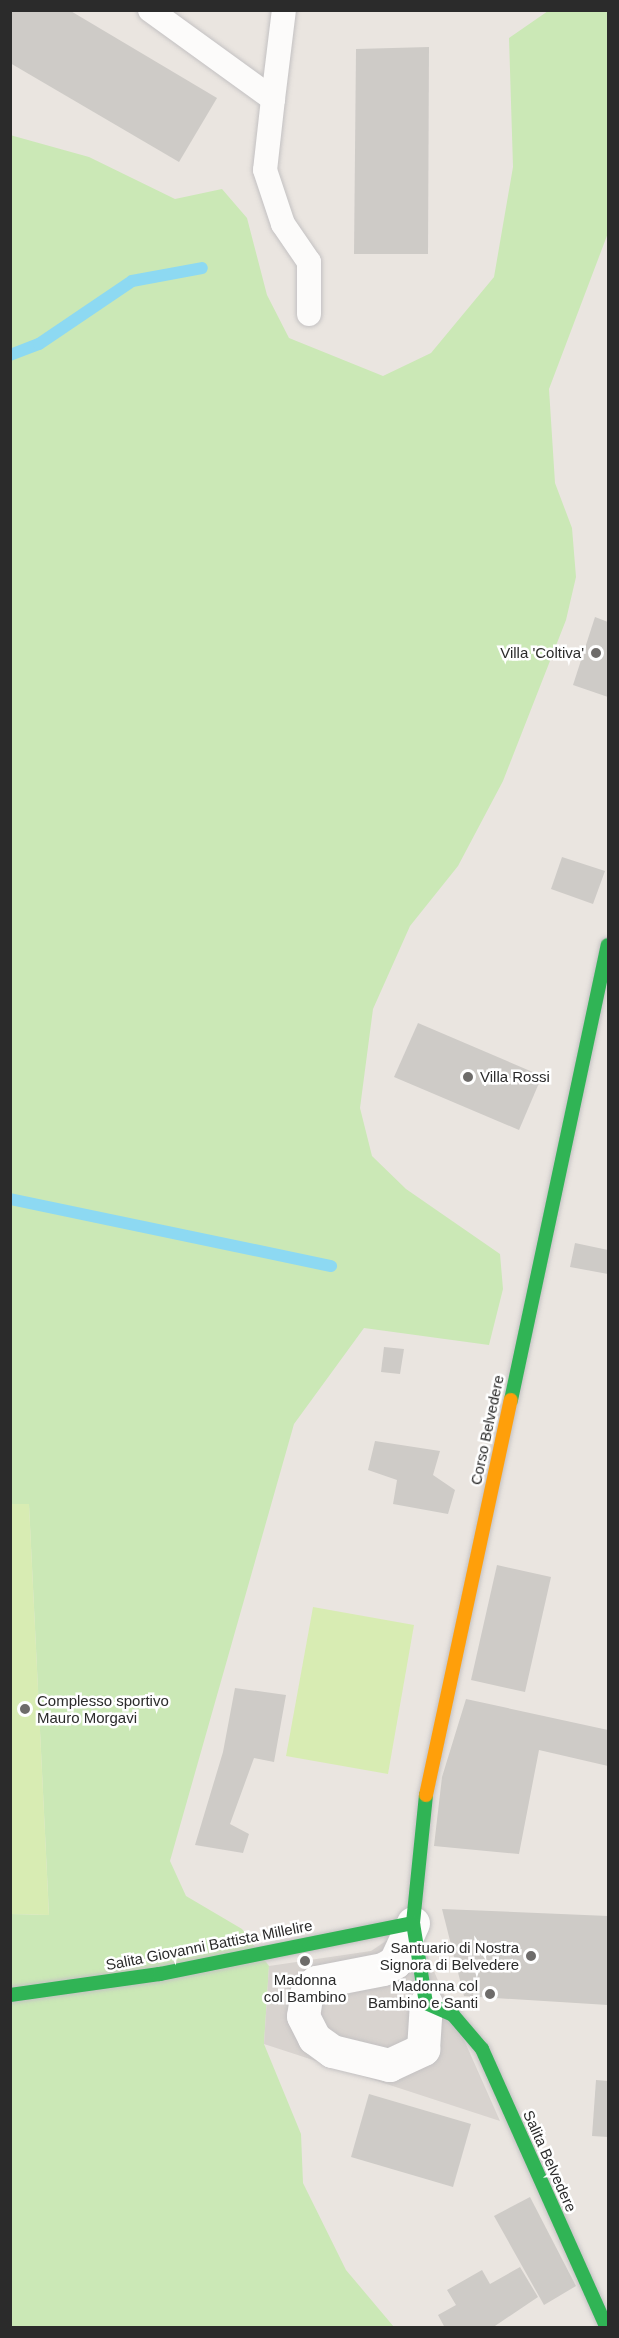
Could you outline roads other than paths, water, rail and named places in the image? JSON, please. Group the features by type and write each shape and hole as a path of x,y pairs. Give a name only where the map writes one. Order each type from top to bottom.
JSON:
{"street":[{"name":"Corso Belvedere","path":"439,2009 413,1923 419,1829 609,945"},
{"name":"Salita Giovanni Battista Millelire","path":"10,1995 160,1974 413,1923"},
{"path":"413,1923 395,1962 316,1982 307,1991 303,2016 314,2038 332,2051 389,2065 423,2049 439,2009"},
{"name":"Salita Belvedere","path":"439,2009 482,2049 607,2328"}],"lane":[{"path":"150,10 273,99"},
{"path":"284,10 265,170 284,224 309,262 309,315"}],"waterway":[{"path":"10,355 39,344 132,281 202,268"},
{"path":"10,1199 331,1266"}],"place":[{"name":"Villa 'Coltiva'","path":"596,653"},
{"name":"Villa Rossi","path":"468,1077"},
{"name":"Complesso sportivo Mauro Morgavi","path":"25,1709"},
{"name":"Santuario di Nostra Signora di Belvedere","path":"531,1956"},
{"name":"Madonna col Bambino","path":"305,1961"},
{"name":"Madonna col Bambino e Santi","path":"490,1994"}]}
